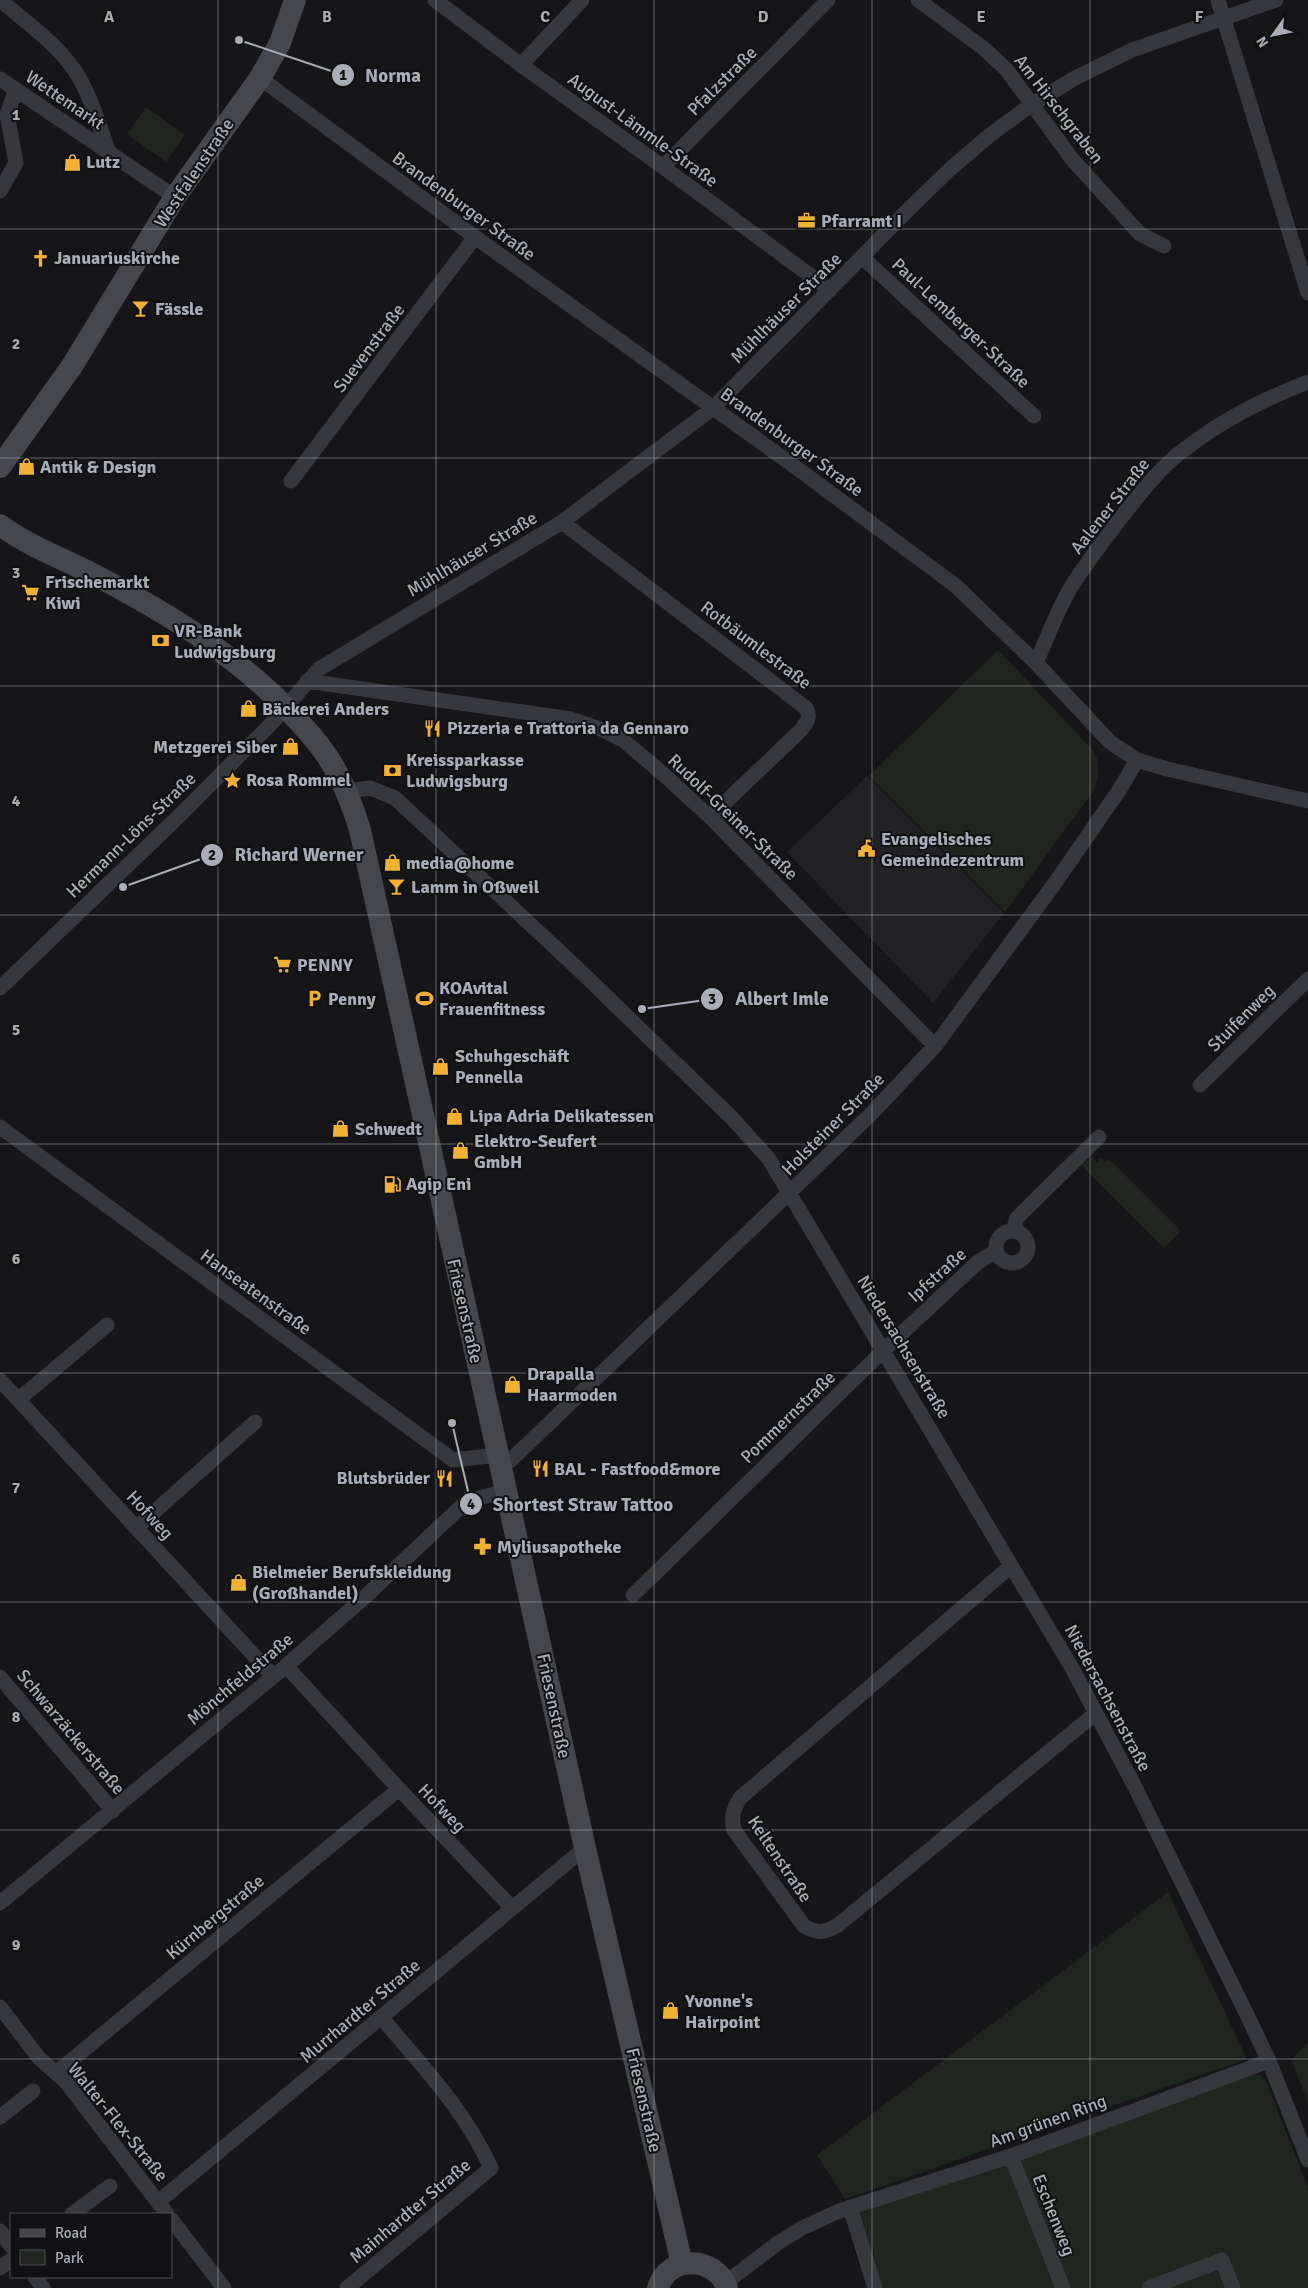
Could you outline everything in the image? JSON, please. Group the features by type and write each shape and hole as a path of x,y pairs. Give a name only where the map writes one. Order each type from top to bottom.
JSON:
{"main road":[{"name":"Westfalenstraße","path":"0,467 72,366 175,197 260,78 280,43 295,0"},
{"name":"Friesenstraße","path":"0,525 181,624 246,671 286,707 323,750 346,792 360,830 585,1848 682,2264"},
{"path":"658,2288 664,2275 672,2268 682,2264 701,2264 710,2267 718,2273 726,2286"}],"street":[{"name":"Wettemarkt","path":"0,0 52,44 75,72 90,102 109,152"},
{"name":"August-Lämmle-Straße","path":"435,0 830,290"},
{"path":"521,65 582,0"},
{"name":"Pfalzstraße","path":"664,167 828,0"},
{"name":"Am Hirschgraben","path":"918,0 982,47 1006,69 1030,105 1072,159 1140,234 1164,246"},
{"path":"1218,0 1308,293"},
{"name":"Mühlhäuser Straße","path":"286,707 319,669 562,522 713,408 949,170 990,135 1030,105 1075,78 1132,50 1276,0"},
{"name":"Brandenburger Straße","path":"260,78 475,237 865,517 956,586 1036,664 1110,742 1137,760 1167,769 1308,801"},
{"name":"Wettemarkt","path":"0,79 175,197"},
{"path":"0,191 16,162 7,114 16,90"},
{"name":"Suevenstraße","path":"292,481 475,237"},
{"name":"Paul-Lemberger-Straße","path":"862,257 1034,416"},
{"name":"Aalener Straße","path":"1036,664 1071,588 1102,542 1146,486 1181,452 1233,418 1266,399 1308,382"},
{"name":"Rotbäumlestraße","path":"562,522 806,708 809,714 808,721 801,730 710,817"},
{"name":"Rudolf-Greiner-Straße","path":"307,681 571,719 603,730 623,740 710,817 935,1046"},
{"name":"Hermann-Löns-Straße","path":"0,988 177,818 286,707"},
{"name":"Holsteiner Straße","path":"499,1459 511,1460 870,1115 935,1046 1055,884 1120,789 1137,760"},
{"name":"Niedersachsenstraße","path":"346,792 370,788 395,798 574,965 732,1118 769,1160 1055,1639 1096,1713 1139,1795 1269,2061 1308,2160"},
{"name":"Stuifenweg","path":"1200,1085 1308,979"},
{"name":"Hanseatenstraße","path":"0,1127 453,1460 499,1459"},
{"name":"Ipfstraße","path":"884,1350 978,1262 996,1251 997,1240 1001,1235 1013,1231 1017,1218 1099,1137"},
{"path":"996,1251 1002,1260 1008,1263 1022,1261 1026,1255 1028,1242 1019,1232 1013,1231"},
{"path":"18,1400 107,1325"},
{"name":"Pommernstraße","path":"633,1595 884,1350"},
{"name":"Hofweg","path":"0,1380 273,1676"},
{"path":"136,1528 255,1422"},
{"name":"Mönchfeldstraße","path":"0,1903 286,1666 367,1595 467,1501 506,1491"},
{"name":"Keltenstraße","path":"1011,1566 740,1798 733,1809 731,1819 734,1830 804,1926 816,1933 827,1932 925,1855 1096,1713"},
{"name":"Hofweg","path":"286,1666 512,1908"},
{"name":"Schwarzäckerstraße","path":"0,1677 113,1811"},
{"name":"Kürnbergstraße","path":"56,2073 399,1789"},
{"name":"Murrhardter Straße","path":"163,2208 382,2018 585,1848"},
{"name":"Walter-Flex-Straße","path":"0,2007 39,2058 66,2082 163,2208"},
{"name":"Mainhardter Straße","path":"347,2288 491,2168 478,2139 459,2110 382,2018"},
{"name":"Am grünen Ring","path":"726,2286 778,2243 802,2228 844,2209 1011,2156 1269,2061"},
{"path":"0,2117 33,2091"},
{"name":"Eschenweg","path":"1011,2156 1063,2288"},
{"path":"73,2213 110,2186"},
{"path":"844,2209 875,2288"},
{"path":"172,2221 224,2288"},
{"path":"0,2231 10,2245"},
{"path":"1148,2288 1222,2260 1233,2288"}],"shaded area":[{"path":"867,776 1004,913 933,1003 787,852"}],"green space":[{"path":"146,107 185,135 166,162 127,134"},
{"path":"998,650 1093,750 1096,755 1098,770 1094,790 1005,912 869,776"},
{"path":"1092,1156 1097,1162 1101,1158 1106,1162 1109,1159 1181,1231 1164,1248 1082,1166"},
{"path":"1168,1892 1247,2059 845,2199 817,2155"},
{"path":"1308,2043 1308,2102 1291,2060"},
{"path":"1256,2074 1262,2076 1267,2084 1308,2187 1308,2288 875,2288 850,2207"}],"place":[{"name":"Norma","path":"239,40"},
{"name":"Lutz","path":"72,162"},
{"name":"Pfarramt I","path":"807,221"},
{"name":"Januariuskirche","path":"40,258"},
{"name":"Fässle","path":"141,309"},
{"name":"Antik & Design","path":"26,467"},
{"name":"Frischemarkt Kiwi","path":"31,592"},
{"name":"VR-Bank Ludwigsburg","path":"160,641"},
{"name":"Bäckerei Anders","path":"248,709"},
{"name":"Pizzeria e Trattoria da Gennaro","path":"433,728"},
{"name":"Metzgerei Siber","path":"291,747"},
{"name":"Kreissparkasse Ludwigsburg","path":"392,770"},
{"name":"Rosa Rommel","path":"232,780"},
{"name":"Evangelisches Gemeindezentrum","path":"867,849"},
{"name":"media@home","path":"392,863"},
{"name":"Richard Werner","path":"123,887"},
{"name":"Lamm in Oßweil","path":"397,887"},
{"name":"PENNY","path":"283,965"},
{"name":"KOAvital Frauenfitness","path":"425,998"},
{"name":"Penny","path":"314,999"},
{"name":"Albert Imle","path":"642,1009"},
{"name":"Schuhgeschäft Pennella","path":"441,1066"},
{"name":"Lipa Adria Delikatessen","path":"455,1116"},
{"name":"Schwedt","path":"341,1129"},
{"name":"Elektro-Seufert GmbH","path":"460,1151"},
{"name":"Agip Eni","path":"392,1184"},
{"name":"Drapalla Haarmoden","path":"513,1384"},
{"name":"Shortest Straw Tattoo","path":"452,1423"},
{"name":"BAL - Fastfood&more","path":"540,1469"},
{"name":"Blutsbrüder","path":"444,1478"},
{"name":"Myliusapotheke","path":"483,1547"},
{"name":"Bielmeier Berufskleidung (Großhandel)","path":"238,1582"},
{"name":"Yvonne's Hairpoint","path":"671,2011"}]}
